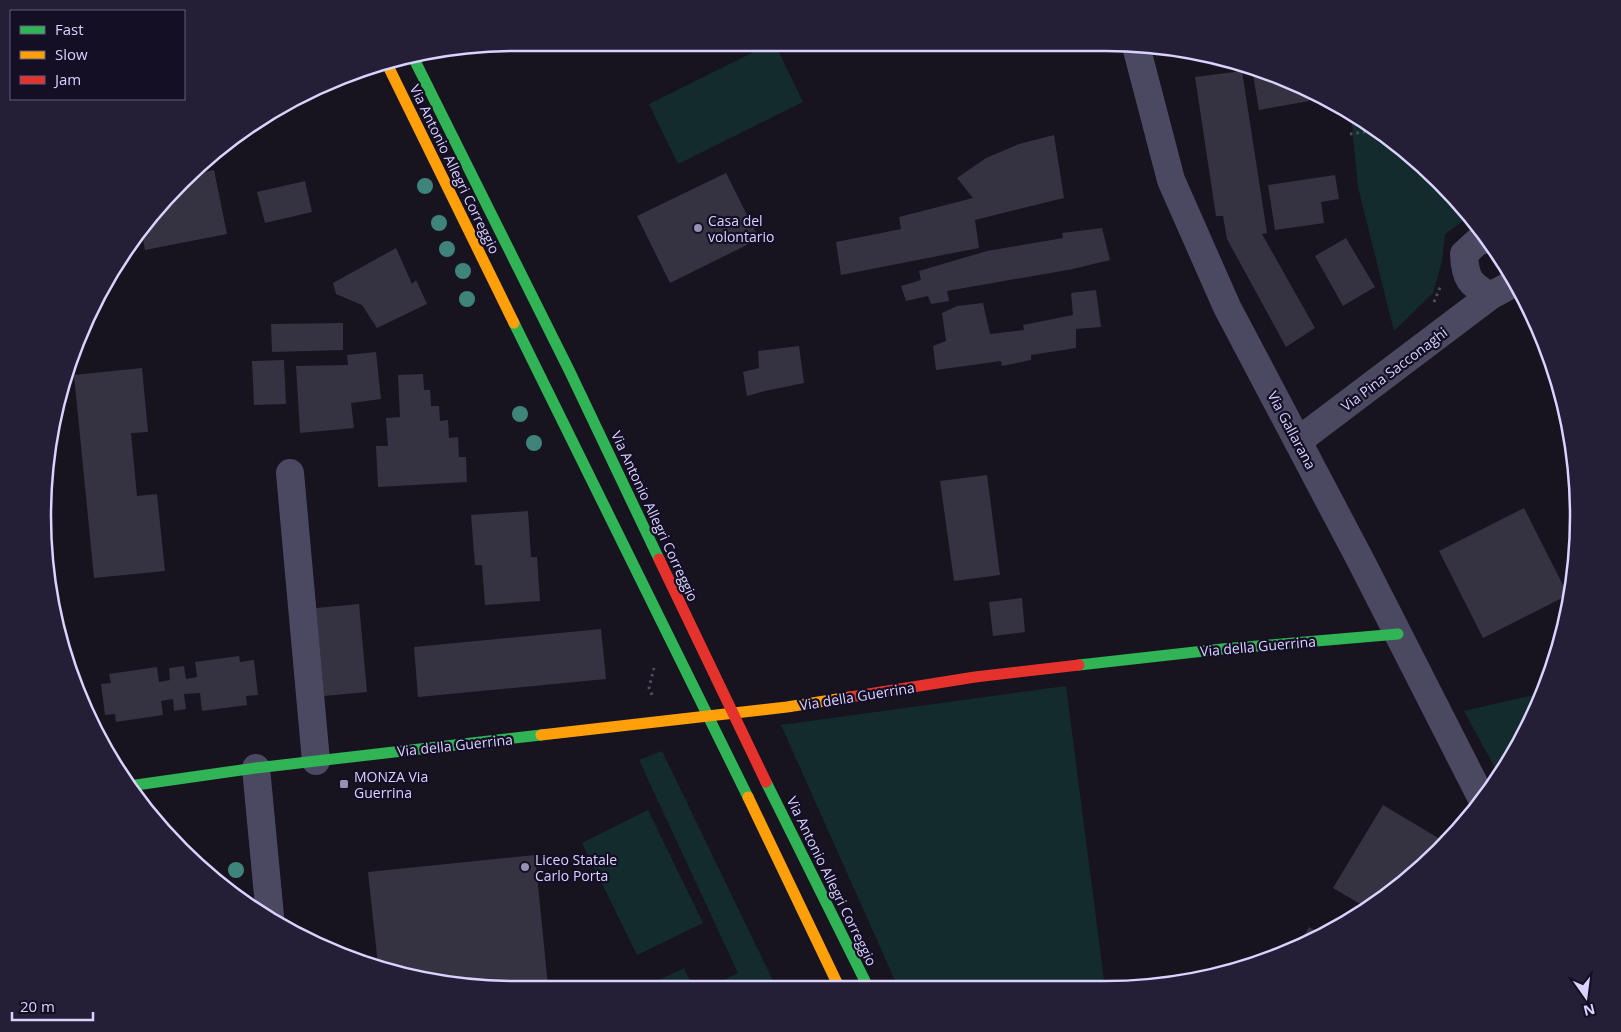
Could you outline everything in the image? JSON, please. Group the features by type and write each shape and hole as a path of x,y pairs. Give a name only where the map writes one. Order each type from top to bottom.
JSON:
{"street":[{"name":"Via Gallarana","path":"1138,52 1171,180 1227,307 1479,792"},
{"name":"Via Antonio Allegri Correggio","path":"416,62 569,370 732,713 865,981"},
{"name":"Via Antonio Allegri Correggio","path":"389,69 470,236 709,716 836,981"},
{"path":"1480,241 1464,254 1464,270 1474,286 1490,296"},
{"name":"Via Pina Sacconaghi","path":"1298,441 1490,296 1508,286"},
{"path":"290,473 316,761"},
{"name":"Via della Guerrina","path":"137,785 256,768 787,707 975,677 1222,649 1398,634"},
{"path":"256,768 269,909"}],"path":[{"path":"1350,134 1365,132"},
{"path":"1433,304 1442,280"}],"green space":[{"path":"756,51 778,51 803,102 678,164 649,104"},
{"path":"1352,123 1388,147 1434,187 1463,221 1445,234 1442,261 1433,293 1394,331 1358,187"},
{"path":"1066,686 1104,981 895,981 781,725"},
{"path":"1534,695 1522,722 1495,768 1464,711"},
{"path":"662,751 773,981 722,981 738,973 639,760"},
{"path":"648,810 703,923 637,955 582,843"},
{"path":"684,968 690,981 657,981"}],"building":[{"path":"1242,72 1267,233 1262,234 1315,328 1286,347 1227,239 1223,216 1216,216 1195,77"},
{"path":"1253,76 1308,98 1309,101 1259,110"},
{"path":"1054,135 1064,198 975,220 979,248 841,275 836,242 901,229 899,217 973,198 957,178 986,158 1019,144"},
{"path":"214,170 227,234 145,250 143,239 147,233 187,187 204,172"},
{"name":"Casa del volontario","path":"726,173 759,239 670,283 637,216"},
{"path":"1335,175 1339,199 1321,202 1324,223 1275,230 1268,185"},
{"path":"305,181 312,212 265,223 257,192"},
{"path":"1102,228 1110,260 1073,269 947,291 949,301 931,304 928,296 906,301 901,286 921,280 919,271 987,251 1063,238 1062,233"},
{"path":"1346,238 1375,287 1343,306 1315,256"},
{"path":"396,248 412,284 416,280 427,304 377,328 362,305 336,294 333,283"},
{"path":"1096,290 1101,327 1076,329 1076,348 1031,355 1031,360 1002,366 1001,361 936,370 933,346 946,341 942,313 957,306 983,303 990,334 1024,330 1023,325 1073,315 1071,293"},
{"path":"343,323 343,350 272,352 271,324"},
{"path":"799,346 804,383 747,396 743,372 759,368 758,351"},
{"path":"376,352 381,399 351,403 354,428 300,433 296,366 348,365 347,355"},
{"path":"284,360 286,404 254,405 252,361"},
{"path":"142,368 148,432 131,433 137,496 157,494 165,571 94,578 74,375"},
{"path":"423,374 424,390 430,390 431,406 439,406 440,421 448,420 449,438 458,437 459,457 466,457 467,482 378,487 376,446 388,446 386,418 400,417 398,375"},
{"path":"987,475 1000,575 954,581 940,481"},
{"path":"1524,508 1564,588 1563,598 1483,638 1439,551"},
{"path":"528,511 531,557 537,557 540,601 485,605 482,565 475,565 471,515"},
{"path":"1022,598 1025,632 993,636 989,602"},
{"path":"359,604 367,692 324,696 316,608"},
{"path":"601,629 606,679 418,697 414,647"},
{"path":"239,656 240,662 254,660 258,695 246,696 247,705 202,711 200,693 184,694 186,709 174,711 173,699 161,701 163,715 116,722 115,714 105,715 101,684 111,683 109,674 157,667 159,682 170,680 169,668 184,666 186,679 197,677 195,662"},
{"path":"1383,805 1439,839 1388,885 1360,904 1333,888"},
{"path":"535,855 548,981 486,980 455,977 425,972 377,959 368,872"},
{"path":"1309,927 1315,931 1311,933 1304,936"}],"traffic: fast":[{"path":"416,62 569,370 659,559"},
{"path":"514,323 748,797"},
{"path":"1079,665 1222,649 1398,634"},
{"path":"137,785 256,768 541,735"},
{"path":"766,782 865,981"}],"traffic: slow":[{"path":"389,69 514,323"},
{"path":"541,735 787,707 850,697"},
{"path":"748,797 836,981"}],"traffic: jam":[{"path":"659,559 766,782"},
{"path":"850,697 975,677 1079,665"}],"place":[{"name":"Casa del volontario","path":"698,228"},
{"name":"MONZA Via Guerrina","path":"344,784"},
{"name":"Liceo Statale Carlo Porta","path":"525,867"}]}
